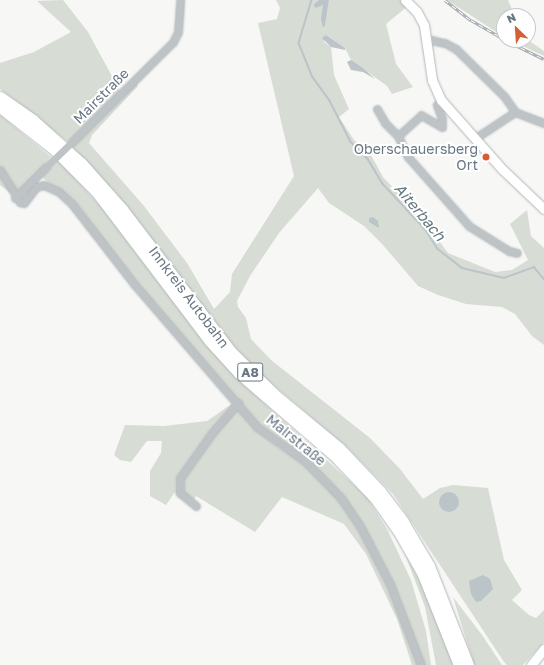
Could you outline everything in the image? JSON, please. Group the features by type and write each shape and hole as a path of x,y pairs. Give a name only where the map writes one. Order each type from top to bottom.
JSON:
{"highway":[{"name":"Innkreis Autobahn","path":"0,97 44,130 80,163 122,209 231,352 276,396 339,448 380,491 404,522 429,566 468,665"},
{"name":"Innkreis Autobahn","path":"0,107 55,150 96,191 209,340 239,373 332,454 376,499 398,530 422,572 459,665"}],"main road":[{"path":"405,0 420,16 427,39 432,80 441,100 474,138 544,209"},
{"path":"531,665 544,649"}],"street":[{"name":"Mairstraße","path":"180,0 178,32 173,42 15,198 24,203 40,185 59,192 85,219 134,284 153,303 197,359 238,402 258,427 305,461 350,508 390,584 421,665"},
{"path":"427,39 445,43 456,49 507,100 515,112 544,123"},
{"path":"398,136 421,115 442,127 442,119 437,105 441,100"},
{"path":"377,109 385,123 398,136 403,150 416,168 469,226 509,251 517,253"},
{"path":"474,138 515,112"},
{"path":"0,170 15,198"},
{"path":"196,506 180,493 180,478 212,433 238,402"}],"shaded area":[{"path":"63,0 88,32 120,91 68,142 0,89 0,63 34,52 71,32 37,1"},
{"path":"276,0 319,0 315,3 323,5 325,26 329,0 401,0 408,6 386,24 396,64 413,87 392,94 387,86 351,60 345,48 326,35 324,42 331,47 334,75 349,109 339,117 354,140 372,157 383,177 425,222 448,253 495,272 512,270 528,260 510,224 527,210 531,236 544,248 544,345 532,336 515,314 502,307 466,304 438,295 418,286 383,245 364,226 329,203 318,188 279,233 250,276 237,301 238,307 246,318 251,339 271,360 370,438 400,469 423,499 440,488 453,485 488,488 504,560 522,590 512,600 529,615 536,618 544,610 544,642 523,665 507,665 504,662 393,494 347,447 258,372 233,345 202,308 115,192 72,147 136,83 138,86 92,135 89,143 144,206 187,263 214,309 230,292 232,274 294,176 258,23 277,19 280,8"},
{"path":"319,0 329,0 325,26 323,27 321,19 323,5 315,8 314,4"},
{"path":"447,0 508,0 511,8 496,8 496,32"},
{"path":"326,35 345,48 345,50 331,47 322,38"},
{"path":"536,46 544,51 544,56 527,48 536,48"},
{"path":"351,60 375,79 363,72 351,70 347,62"},
{"path":"0,115 52,158 14,196 0,185"},
{"path":"58,160 116,223 210,349 240,381 367,497 387,529 411,580 426,631 431,665 423,665 413,636 342,496 261,428 129,273 83,212 42,177"},
{"path":"373,217 378,221 379,228 369,222 369,218"},
{"path":"233,403 255,428 279,448 308,466 343,504 385,576 419,665 412,665 397,619 366,554 344,524 282,497 255,532 196,496 190,505 175,492 166,505 150,496 150,471 161,453 162,441 147,441 131,462 120,460 114,455 125,425 164,426 207,421"},
{"path":"449,492 456,495 459,502 456,509 449,512 442,509 439,502 442,495"},
{"path":"405,554 423,587 454,665 436,665 425,607"},
{"path":"483,575 490,579 493,589 481,601 476,602 471,594 469,581"},
{"path":"453,597 482,635 502,665 474,665"}],"waterway":[{"name":"Aiterbach","path":"312,0 299,43 312,76 330,101 351,142 368,159 383,184 426,230 438,249 462,268 504,278 534,267 544,279"}],"railway":[{"path":"445,0 471,20 496,34"},
{"path":"521,48 544,59"}],"place":[{"name":"Oberschauersberg Ort","path":"486,157"}]}
